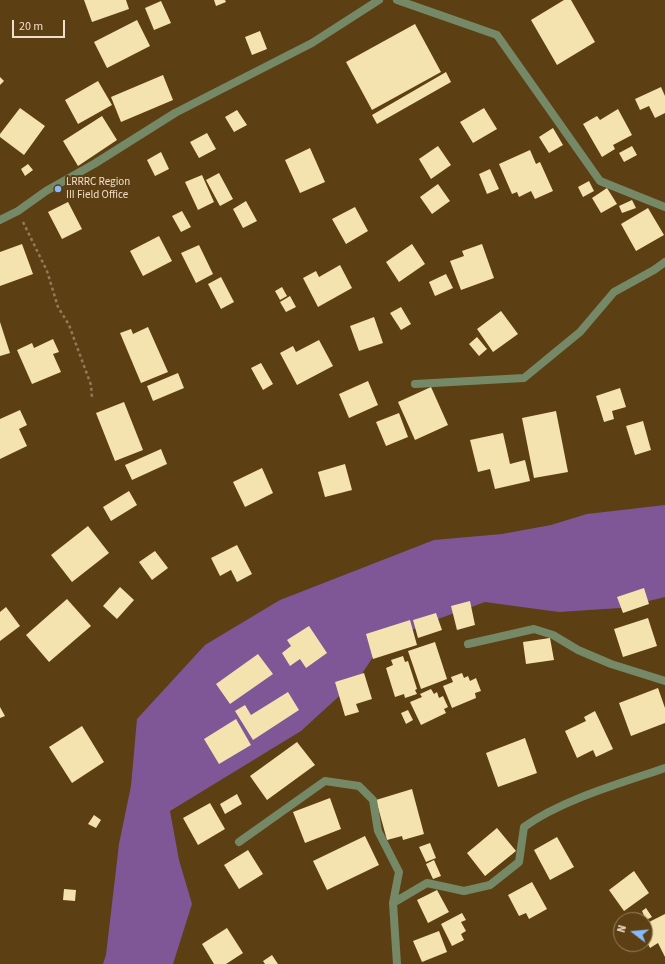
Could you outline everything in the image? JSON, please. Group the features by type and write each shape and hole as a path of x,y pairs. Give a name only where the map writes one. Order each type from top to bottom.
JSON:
{"street":[{"path":"0,220 18,211 46,191 94,164 176,113 312,42 379,0"},
{"path":"397,0 497,35 600,181 665,206"},
{"path":"416,384 524,378 580,332 614,292 654,270 665,262"},
{"path":"468,644 534,629 553,635 578,650 611,664 665,681"},
{"path":"393,903 427,882 464,891 490,885 519,862 524,828 541,815 619,783 665,768"},
{"path":"239,842 325,781 359,786 373,800 378,832 399,872 393,903 397,964"}],"path":[{"path":"18,211 47,271 58,307 69,325 90,385 92,398"}],"shaded area":[{"path":"665,505 665,597 620,608 559,612 485,602 438,619 383,642 359,678 301,731 170,811 179,860 192,904 173,964 103,964 106,955 119,844 131,786 137,719 205,645 280,600 434,540 502,534 551,525 587,514"}],"building":[{"path":"84,0 126,0 129,9 92,22"},
{"path":"214,0 225,0 226,2 216,6"},
{"path":"564,0 571,0 595,42 557,65 531,20"},
{"path":"161,1 171,23 154,30 145,8"},
{"path":"137,20 150,46 107,68 94,42"},
{"path":"415,24 441,72 372,110 346,62"},
{"path":"260,31 267,49 252,55 245,37"},
{"path":"446,72 451,82 377,124 372,115"},
{"path":"163,75 173,100 121,122 111,97"},
{"path":"0,77 4,81 0,85"},
{"path":"98,81 112,105 78,124 65,100"},
{"path":"661,87 665,96 665,113 655,118 649,106 640,110 635,99"},
{"path":"20,108 45,126 24,155 0,137 0,134"},
{"path":"484,108 497,129 473,143 460,122"},
{"path":"618,109 632,135 613,145 615,149 602,157 583,124 597,116 600,120"},
{"path":"237,110 247,125 234,132 225,117"},
{"path":"102,116 117,140 78,166 63,141"},
{"path":"553,128 563,145 549,153 539,137"},
{"path":"207,133 216,149 199,158 190,142"},
{"path":"438,146 451,165 431,179 419,159"},
{"path":"632,146 637,155 624,162 619,153"},
{"path":"310,148 325,182 300,193 285,160"},
{"path":"530,150 536,164 540,162 553,191 535,199 531,191 519,197 517,192 512,194 499,164"},
{"path":"161,152 169,169 155,176 147,160"},
{"path":"28,164 33,170 25,176 21,169"},
{"path":"490,169 499,189 487,194 479,174"},
{"path":"219,173 233,199 220,206 206,180"},
{"path":"202,175 214,202 198,210 185,182"},
{"path":"589,181 594,191 583,197 578,187"},
{"path":"438,184 450,201 432,214 420,197"},
{"path":"607,188 617,204 601,213 592,198"},
{"path":"632,200 636,208 622,213 619,206"},
{"path":"246,201 257,221 243,228 233,209"},
{"path":"68,202 82,229 62,239 48,212"},
{"path":"355,207 368,231 346,244 332,219"},
{"path":"648,208 664,235 636,251 621,224"},
{"path":"182,211 191,227 181,232 172,216"},
{"path":"159,236 172,261 143,276 130,251"},
{"path":"22,244 33,274 0,286 0,252"},
{"path":"412,244 425,264 399,282 386,262"},
{"path":"482,244 494,278 461,290 450,261 464,256 462,251"},
{"path":"199,245 213,274 196,283 181,253"},
{"path":"340,265 352,288 318,307 303,278 316,271 319,277"},
{"path":"446,274 453,288 435,296 429,282"},
{"path":"221,277 234,302 221,309 208,284"},
{"path":"282,287 287,296 280,300 275,291"},
{"path":"290,296 296,307 286,312 280,302"},
{"path":"401,307 411,324 401,330 390,313"},
{"path":"501,311 518,334 493,352 477,329"},
{"path":"374,317 383,343 359,351 350,326"},
{"path":"0,322 10,353 0,356"},
{"path":"148,327 168,372 141,383 120,333 131,329 133,334"},
{"path":"477,337 487,349 479,356 469,344"},
{"path":"53,339 59,352 53,354 61,372 32,384 17,350 32,343 34,348"},
{"path":"319,340 333,366 297,385 280,353 293,346 296,352"},
{"path":"261,363 273,384 263,390 251,368"},
{"path":"178,373 184,388 153,401 147,386"},
{"path":"368,381 378,405 349,418 339,394"},
{"path":"431,387 448,425 415,440 398,402"},
{"path":"620,388 626,407 612,411 614,419 604,422 596,396"},
{"path":"124,402 143,450 115,461 96,413"},
{"path":"20,410 27,425 19,429 27,446 0,459 0,419"},
{"path":"556,411 568,472 534,478 522,418"},
{"path":"399,413 408,437 386,446 376,422"},
{"path":"643,421 651,450 635,455 626,426"},
{"path":"503,433 510,464 525,460 530,481 495,489 490,469 478,472 470,440"},
{"path":"161,449 167,464 132,480 125,465"},
{"path":"345,464 352,490 325,497 318,472"},
{"path":"262,468 273,493 245,507 233,482"},
{"path":"129,491 137,505 111,521 103,507"},
{"path":"88,526 109,553 72,582 51,555"},
{"path":"237,545 252,574 237,582 231,570 220,576 211,558"},
{"path":"155,551 168,568 152,580 139,562"},
{"path":"120,587 134,600 117,619 103,606"},
{"path":"644,588 649,604 623,613 617,597"},
{"path":"67,599 91,626 49,662 26,635"},
{"path":"470,601 475,625 457,630 451,606"},
{"path":"6,607 20,626 0,641 0,612"},
{"path":"436,613 442,630 418,638 413,620"},
{"path":"648,618 657,646 623,657 614,629"},
{"path":"410,620 417,645 373,659 366,634"},
{"path":"309,626 327,653 306,668 300,659 290,666 282,653 291,646 287,640"},
{"path":"550,638 554,660 526,664 523,642"},
{"path":"435,642 447,679 421,689 408,651"},
{"path":"258,654 273,674 230,704 216,684"},
{"path":"403,656 405,662 408,661 417,689 415,690 417,694 405,698 404,694 395,697 386,668 393,665 391,660"},
{"path":"364,673 372,699 356,704 359,712 345,716 335,682"},
{"path":"462,673 464,678 468,676 470,681 476,678 481,691 475,693 476,698 452,708 443,686 453,682 451,677"},
{"path":"658,688 665,708 665,723 631,736 619,703"},
{"path":"431,689 434,694 437,692 439,698 443,696 448,707 444,709 446,713 421,725 410,702 422,697 420,694"},
{"path":"288,692 299,710 253,740 235,711 245,705 251,715"},
{"path":"0,707 5,716 0,718"},
{"path":"408,710 413,720 406,724 401,713"},
{"path":"595,711 613,749 596,757 593,750 577,758 565,731 586,721 584,717"},
{"path":"236,719 251,745 219,764 204,739"},
{"path":"82,726 104,762 72,783 49,747"},
{"path":"525,738 537,773 498,787 486,753"},
{"path":"297,742 315,765 267,800 250,776"},
{"path":"412,789 424,834 403,840 402,836 387,840 376,800"},
{"path":"237,794 242,804 225,814 220,804"},
{"path":"330,798 341,829 305,843 293,812"},
{"path":"210,803 225,829 198,845 183,818"},
{"path":"94,815 101,820 96,828 88,824"},
{"path":"497,828 516,851 485,876 467,853"},
{"path":"365,836 379,865 327,890 313,861"},
{"path":"557,837 574,867 550,880 534,850"},
{"path":"430,843 436,858 426,862 419,847"},
{"path":"248,850 263,874 239,889 224,865"},
{"path":"434,860 441,876 433,879 426,864"},
{"path":"634,871 649,893 624,911 609,890"},
{"path":"532,882 547,909 529,919 526,913 519,916 508,895"},
{"path":"64,889 76,890 75,901 63,900"},
{"path":"437,890 449,912 428,923 417,900"},
{"path":"646,908 649,912 642,912"},
{"path":"462,913 466,920 461,922 466,931 461,934 464,940 452,946 441,924"},
{"path":"665,914 665,957 658,943 653,946 653,920"},
{"path":"227,928 243,953 226,964 214,964 202,944"},
{"path":"439,931 447,952 422,962 413,941"},
{"path":"272,955 278,964 265,964 263,961"}],"place":[{"name":"LRRRC Region III Field Office","path":"58,189"}]}
